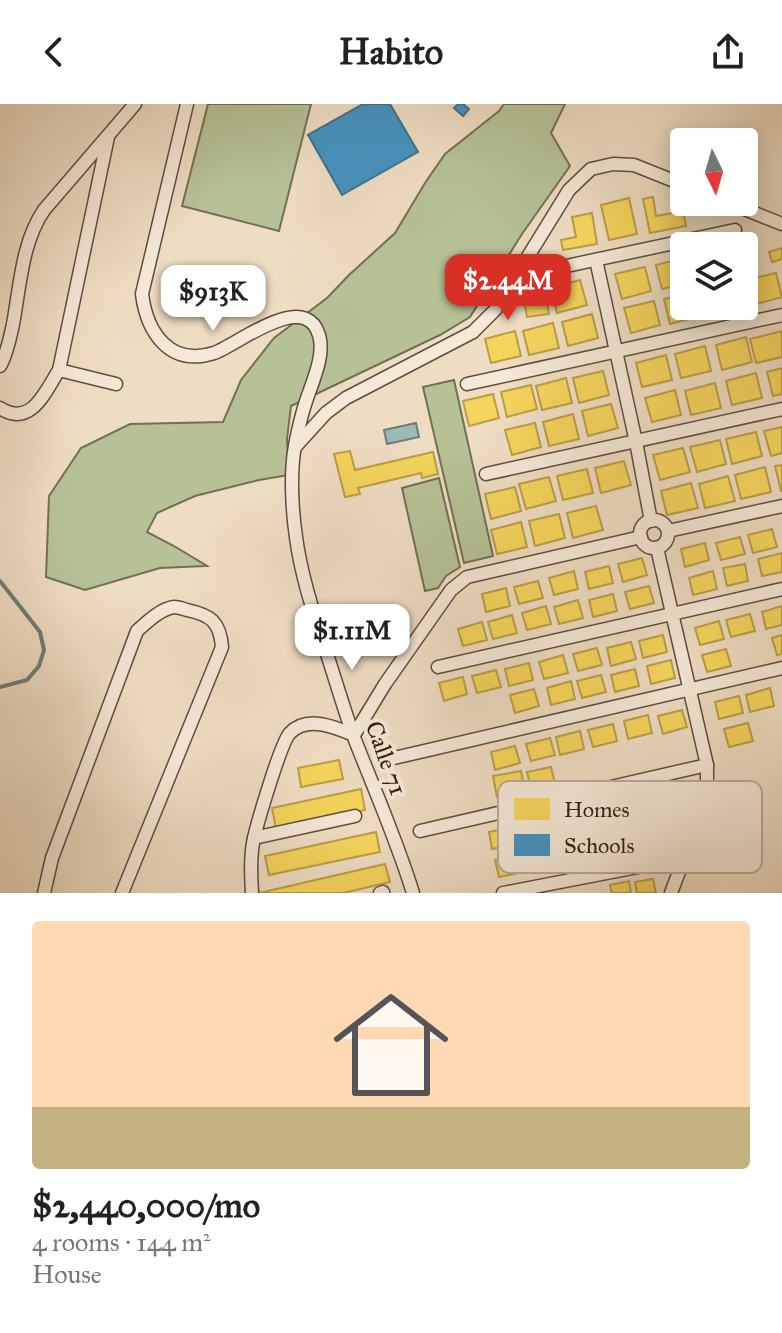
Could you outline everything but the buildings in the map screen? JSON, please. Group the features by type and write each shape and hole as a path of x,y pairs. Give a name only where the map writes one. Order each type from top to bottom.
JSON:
{"street":[{"path":"0,366 12,330 35,222 135,104"},
{"name":"Calle 71","path":"187,104 142,294 145,315 156,336 169,349 190,356 214,353 275,320 296,317 308,320 320,337 320,356 294,449 293,510 300,564 354,735 413,893"},
{"path":"0,408 18,415 30,412 59,370 108,137"},
{"path":"294,449 326,413 346,398 473,332 495,310 569,190 591,169 613,164 634,165 670,179"},
{"path":"758,214 782,224"},
{"path":"543,271 735,230"},
{"path":"596,260 651,521"},
{"path":"467,384 782,315"},
{"path":"59,370 116,384"},
{"path":"486,474 782,409"},
{"path":"668,531 782,506"},
{"path":"651,521 662,522 668,531 666,542 657,548 649,547 641,537 642,529 651,521"},
{"path":"252,893 254,838 281,749 290,732 306,724 323,724 354,735 385,684 451,590 467,577 641,537"},
{"path":"657,548 707,765 707,781"},
{"path":"438,667 782,589"},
{"path":"44,893 52,858 137,631 160,612 175,607 198,612 214,620 221,633 222,647 122,893"},
{"path":"394,758 782,668"},
{"path":"637,781 707,765"},
{"path":"420,831 498,813"},
{"path":"254,838 355,816"},
{"path":"503,893 606,873"},
{"path":"671,893 678,873"}],"green space":[{"path":"208,104 311,104 279,231 182,206"},
{"path":"504,104 565,104 551,133 570,166 522,234 470,317 440,335 291,406 287,439 289,475 195,496 157,513 147,532 207,566 160,568 85,590 46,577 49,496 81,448 130,424 223,422 241,380 274,338 327,298 395,233 445,154"},
{"path":"454,380 493,556 464,563 423,387"},
{"path":"439,478 460,567 446,576 438,588 425,591 402,488"}],"water":[{"path":"416,423 419,437 387,444 384,430"}],"waterway":[{"path":"0,581 40,632 44,650 39,666 27,680 0,687"}]}
